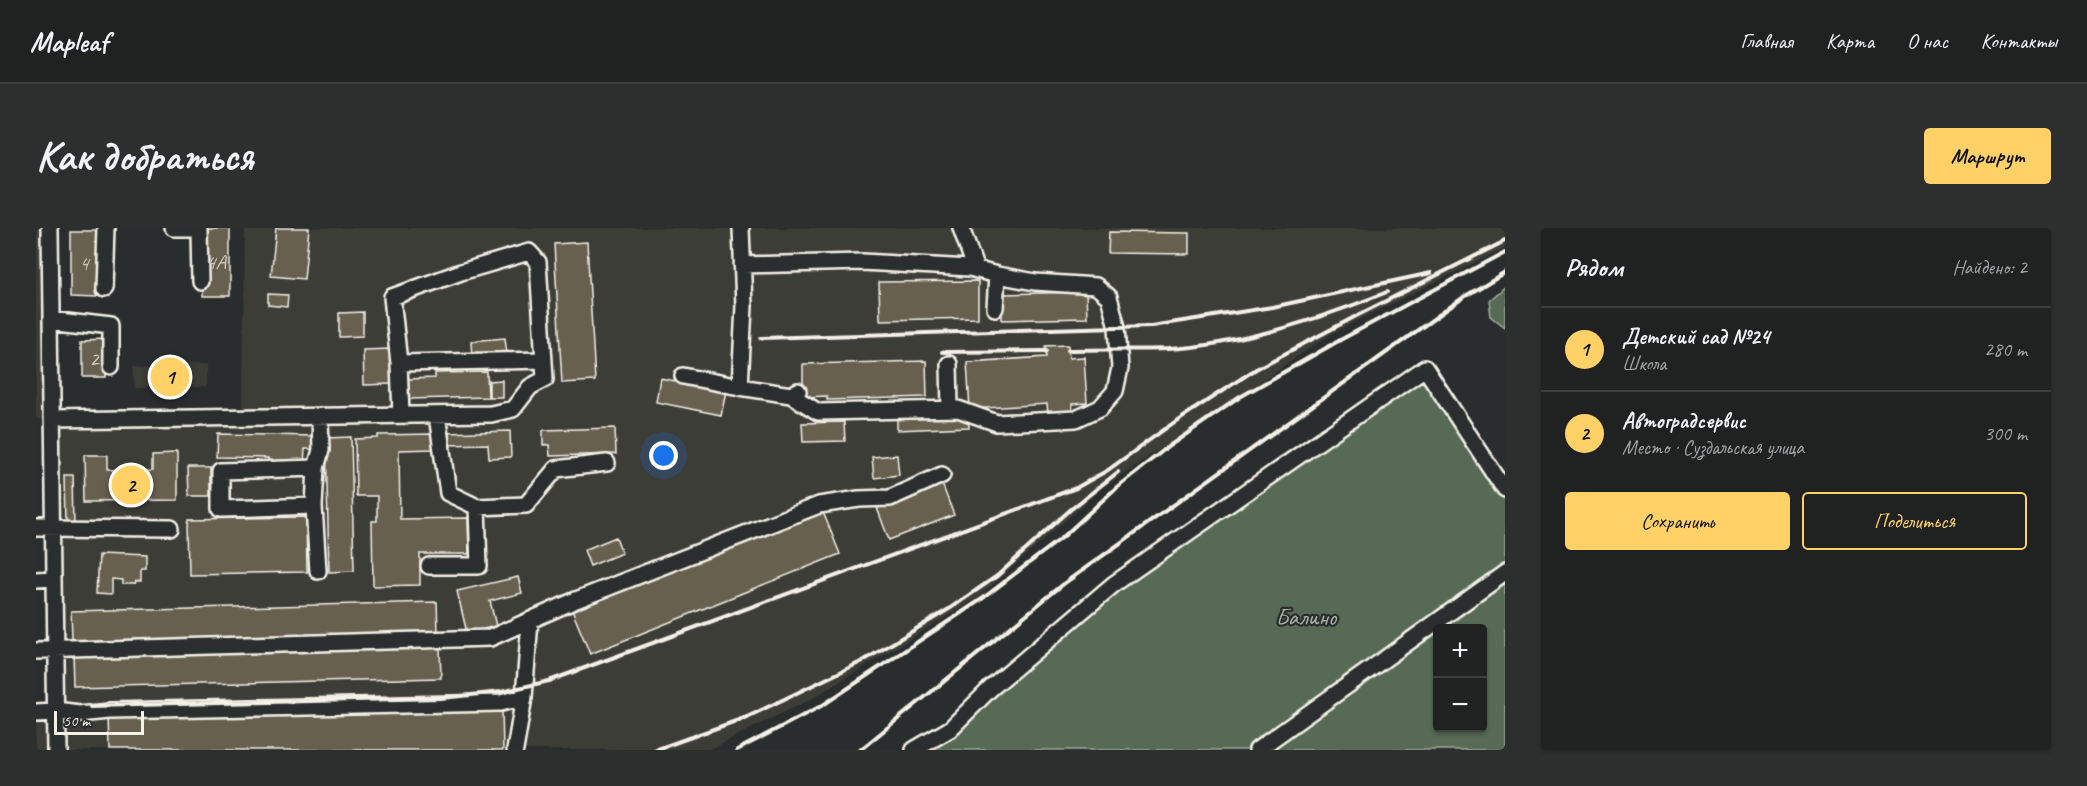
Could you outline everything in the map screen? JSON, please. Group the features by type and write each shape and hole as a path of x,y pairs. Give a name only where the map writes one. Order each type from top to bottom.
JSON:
{"street":[{"path":"50,228 46,311 52,420 56,750"},
{"path":"104,289 106,228"},
{"path":"174,228 199,229 200,281"},
{"path":"740,387 744,306 741,228"},
{"path":"962,228 976,270"},
{"path":"52,420 491,414 513,409 530,387 545,380 538,262 529,252 461,272 392,297 399,363 401,415"},
{"path":"683,376 740,387 795,393 818,412 958,408 998,423 1076,419 1100,408 1115,391 1120,368 1117,327 1109,297 1096,286 1035,282 976,270 862,262 742,265"},
{"path":"995,308 997,275"},
{"path":"46,311 111,326 111,367"},
{"path":"399,363 544,360"},
{"path":"949,364 950,409"},
{"path":"914,750 950,729 990,689 1114,584 1425,368 1505,490"},
{"path":"437,415 448,493 477,507 526,505 556,469 607,463"},
{"path":"318,572 314,506 316,468 321,450 320,417"},
{"path":"314,506 220,509 221,471 316,468"},
{"path":"36,651 490,638 576,600 819,505 859,499 890,498 942,475"},
{"path":"429,566 479,566 477,507"},
{"path":"36,528 172,529"},
{"path":"1259,750 1505,573"},
{"path":"36,580 53,579"},
{"path":"515,750 524,697 530,621"},
{"path":"36,712 55,711 80,714 111,711 501,703 524,697"}],"shaded area":[{"path":"36,228 48,228 46,421 36,418"},
{"path":"245,228 1505,228 1505,248 1334,332 1102,488 979,597 811,699 708,750 36,750 36,708 47,708 48,585 55,418 243,416"},
{"path":"206,365 206,387 134,388 134,366"}],"green space":[{"path":"1505,286 1505,328 1491,317 1489,300"},
{"name":"Балино","path":"1422,375 1505,500 1505,750 927,750 999,669"}],"building":[{"path":"202,228 230,228 230,296 202,296"},
{"path":"276,228 309,228 304,279 271,276"},
{"path":"71,230 98,230 97,296 71,295"},
{"path":"1109,232 1189,233 1189,254 1108,253"},
{"path":"587,242 595,381 562,383 554,244"},
{"path":"978,281 978,318 880,320 879,282"},
{"path":"1086,292 1087,318 1002,320 1002,294"},
{"path":"268,294 288,295 287,307 268,305"},
{"path":"363,312 363,336 339,337 339,313"},
{"path":"505,338 507,354 472,357 471,341"},
{"path":"106,339 106,378 82,378 82,340"},
{"path":"1068,345 1069,358 1084,357 1087,403 1072,404 1072,414 1048,415 1047,404 970,409 967,362 1047,357 1046,346"},
{"path":"391,349 392,384 364,385 363,350"},
{"path":"926,361 927,397 827,400 827,396 803,397 803,364"},
{"path":"487,372 488,397 407,399 406,379 435,378 435,373"},
{"path":"660,378 726,391 721,415 656,402"},
{"path":"502,380 502,397 489,397 489,381"},
{"path":"968,416 969,427 897,430 897,418"},
{"path":"844,422 845,441 803,442 802,423"},
{"path":"615,428 616,454 550,456 549,445 543,445 543,430"},
{"path":"510,431 511,457 489,458 488,444 446,445 446,433"},
{"path":"218,434 312,436 312,449 305,449 304,464 268,463 268,458 217,457"},
{"path":"433,434 434,449 399,450 400,519 468,518 469,554 420,554 420,585 373,586 372,521 377,521 377,496 356,496 355,439 378,438 378,435"},
{"path":"351,437 354,571 329,572 326,438"},
{"path":"177,453 177,500 86,501 85,455 107,455 107,470 153,469 153,454"},
{"path":"897,455 899,475 874,478 872,457"},
{"path":"188,468 211,468 211,496 189,496"},
{"path":"67,478 75,478 76,522 68,522"},
{"path":"942,484 954,515 889,540 877,508"},
{"path":"821,507 840,554 590,654 571,608"},
{"path":"306,517 307,572 190,574 189,519"},
{"path":"616,537 622,553 590,566 584,550"},
{"path":"99,555 145,557 145,571 140,571 140,582 134,582 133,585 121,585 121,580 111,579 111,594 97,593"},
{"path":"518,577 522,593 490,601 496,626 467,633 457,591"},
{"path":"437,602 438,632 72,641 71,611"},
{"path":"440,648 441,678 75,687 74,657"},
{"path":"502,708 503,750 110,750 109,716"}],"railway":[{"path":"92,706 441,698 501,692 549,681 1076,488 1108,470 1176,421 1256,369 1505,241"},
{"path":"737,750 823,705 982,599 1063,537 1118,486 1169,446 1240,397 1342,339 1505,252"},
{"path":"860,750 1066,582 1464,297 1505,272"},
{"path":"761,338 1151,326 1272,307 1431,273"},
{"path":"1068,350 1169,349 1223,342 1280,329 1387,292"},
{"path":"942,352 1047,351"},
{"path":"655,750 747,717 863,661 949,609 997,576 1070,510 1118,472"}],"place":[{"name":"Детский сад №24","path":"170,377"},
{"name":"Автоградсервис","path":"131,485"}]}
